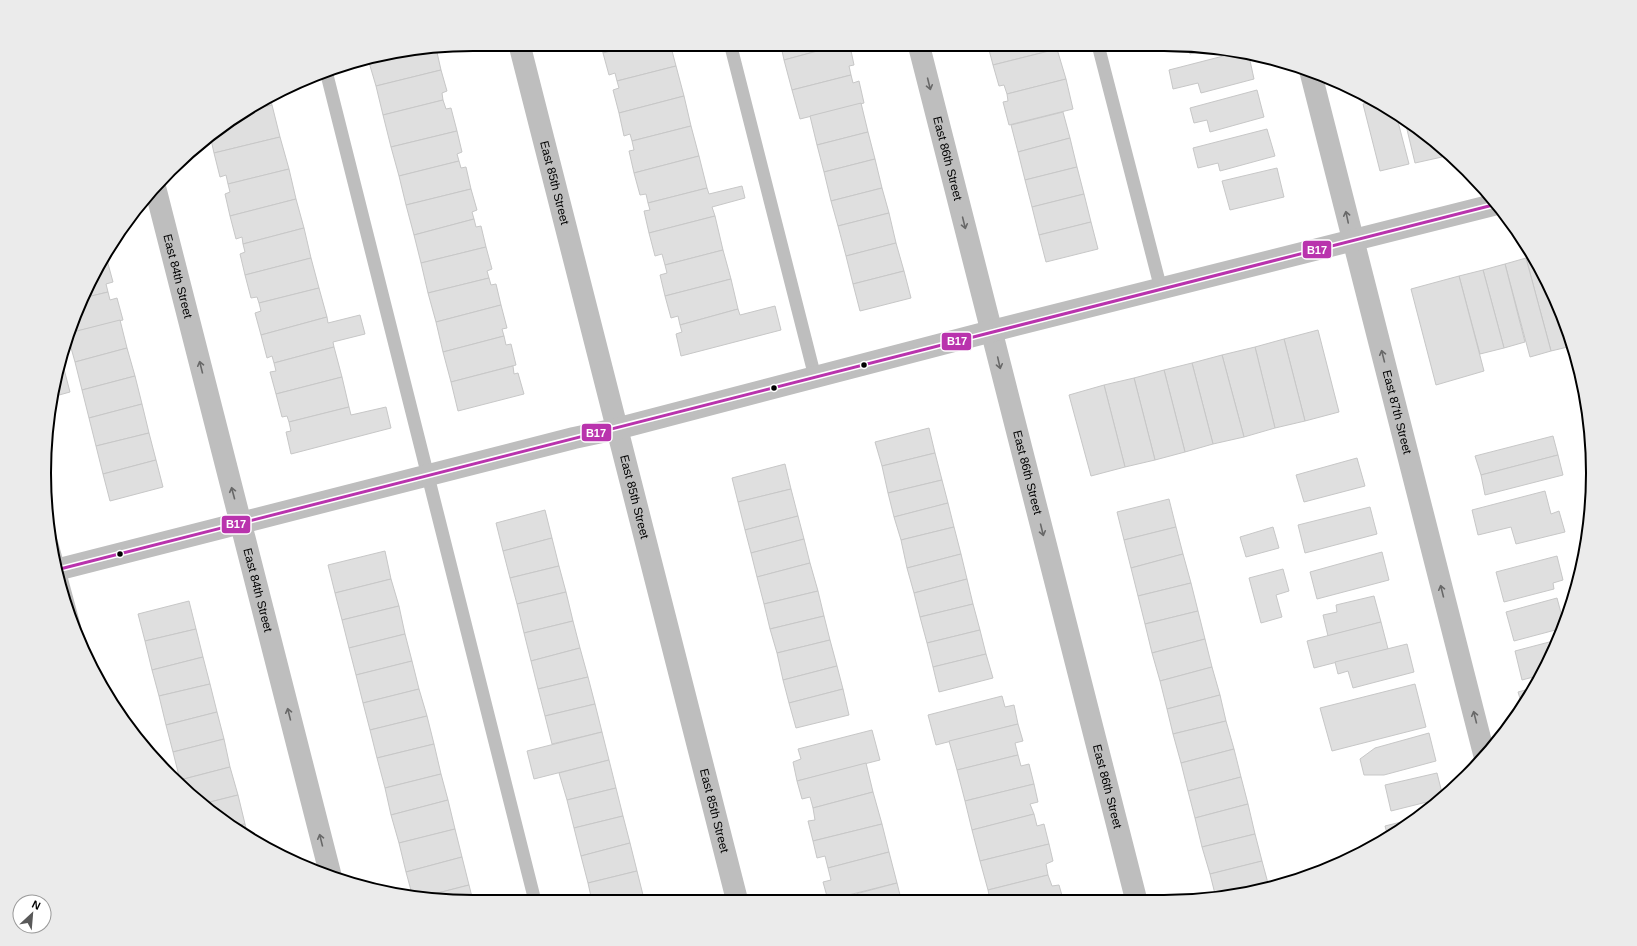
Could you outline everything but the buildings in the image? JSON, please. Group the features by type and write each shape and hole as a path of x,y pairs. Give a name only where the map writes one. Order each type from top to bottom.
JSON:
{"street":[{"name":"East 85th Street","path":"521,51 736,895"},
{"name":"East 86th Street","path":"920,51 1135,895"},
{"name":"East 87th Street","path":"1312,78 1483,749"},
{"name":"East 84th Street","path":"157,194 329,870"},
{"path":"62,569 616,429 815,376 1161,289 1352,239 1490,206"}],"lane":[{"path":"732,51 815,376"},
{"path":"1100,51 1161,289"},
{"path":"327,77 533,895"}],"transit line":[{"name":"B17","path":"62,568 1490,206"}]}
